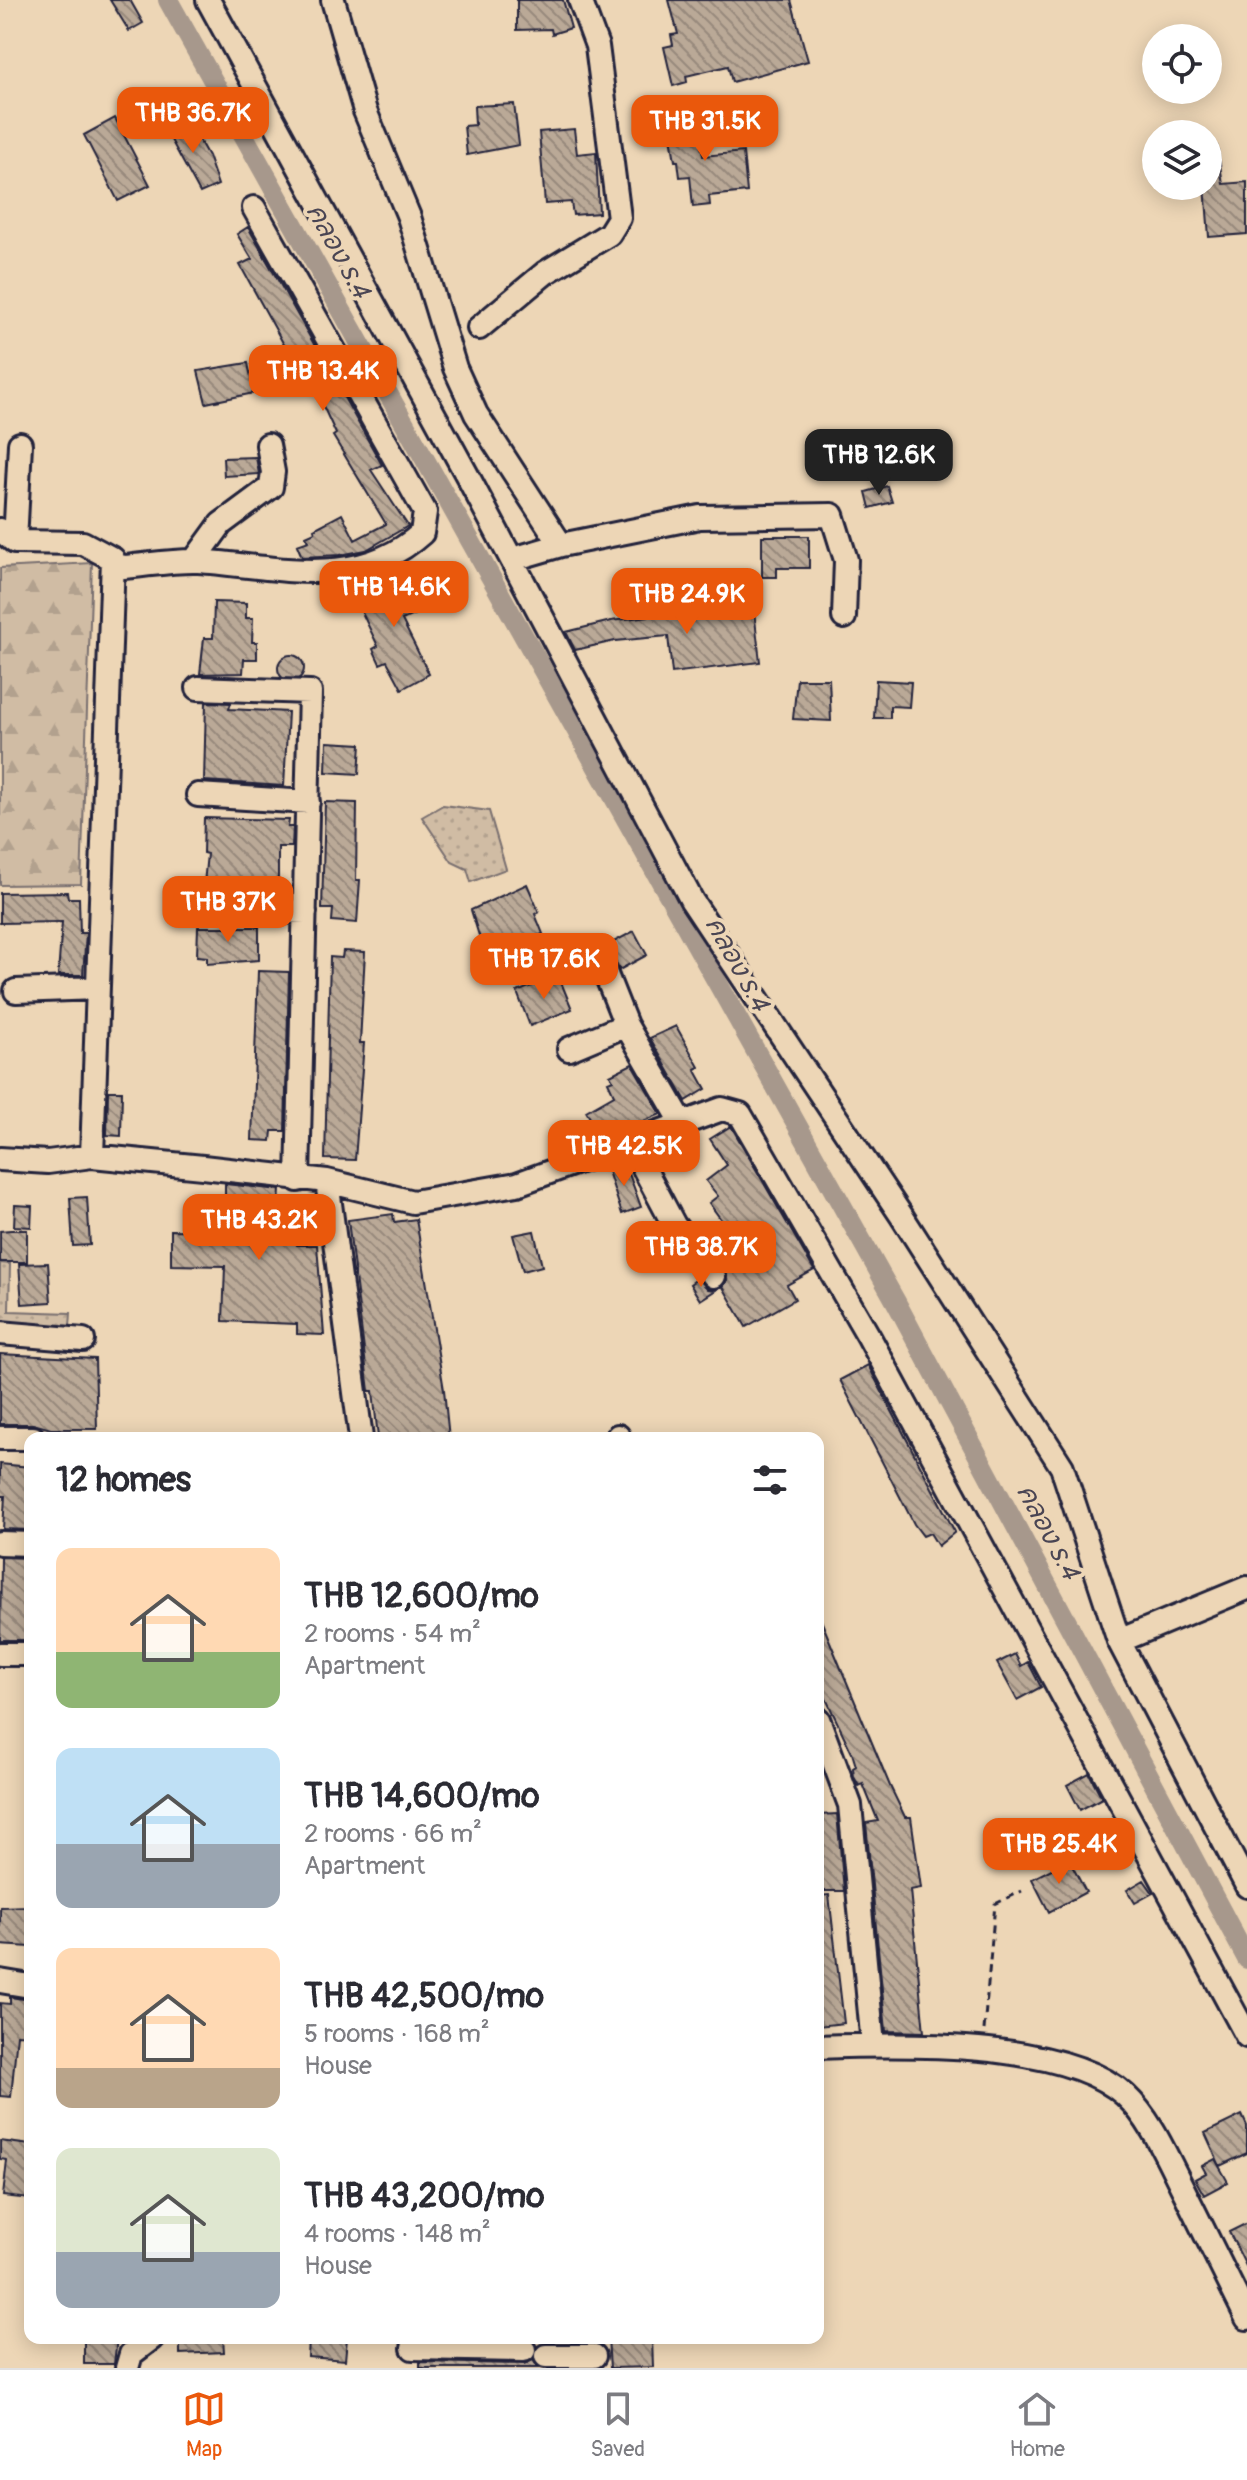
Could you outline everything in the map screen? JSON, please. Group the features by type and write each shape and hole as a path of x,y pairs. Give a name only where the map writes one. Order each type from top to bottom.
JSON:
{"street":[{"path":"208,0 513,559 692,901 893,1202 1062,1467 1119,1641 1247,1886"},
{"path":"333,0 365,111 409,217 455,368 476,414 561,545"},
{"path":"479,328 545,273 609,234 619,218 597,46 580,0"},
{"path":"20,444 7,536 83,543 113,559 114,564 124,567 194,561 319,574 337,572 411,544 422,533 425,512 254,208"},
{"path":"194,561 221,524 271,487 273,472 268,445"},
{"path":"513,559 561,545 700,517 832,515 846,560 844,617"},
{"path":"92,1156 113,559"},
{"path":"198,688 310,692 298,1180"},
{"path":"198,795 308,802"},
{"path":"190,908 305,912"},
{"path":"597,952 626,1025 683,1124"},
{"path":"16,991 97,988"},
{"path":"569,1049 626,1025"},
{"path":"0,1159 48,1162 92,1156 327,1181 413,1202 517,1184 722,1109 740,1114 869,1337 1247,2036"},
{"path":"630,1142 674,1225 714,1276"},
{"path":"327,1181 360,1432"},
{"path":"0,1333 83,1340"},
{"path":"0,1438 24,1438"},
{"path":"0,1543 24,1544"},
{"path":"1119,1641 1247,1588"},
{"path":"0,1654 24,1654"},
{"path":"824,1735 850,1805 873,2045"},
{"path":"0,1981 24,1985"},
{"path":"824,2047 873,2045 1011,2051 1080,2069 1124,2094 1158,2139 1247,2318"},
{"path":"127,2368 131,2354 144,2344"},
{"path":"413,2351 524,2350"},
{"path":"546,2356 594,2354"}],"path":[{"path":"982,2050 995,1904 1022,1891"}],"green space":[{"path":"92,563 81,884 0,885 0,568"},
{"path":"443,805 489,811 506,869 471,882 467,869 452,862 422,817"},
{"path":"0,1263 10,1264 9,1311 71,1313 70,1327 0,1324"}],"building":[{"path":"110,0 130,0 143,23 129,31"},
{"path":"517,0 563,0 571,28 552,34 551,29 517,30"},
{"path":"669,0 791,0 808,61 732,82 728,66 686,76 687,82 673,86 664,47 673,45 671,35 678,34"},
{"path":"514,104 519,145 467,155 464,126 475,125 474,106"},
{"path":"696,112 703,156 743,152 747,192 709,196 710,205 693,207 690,176 680,177 668,119"},
{"path":"186,117 208,156 218,185 200,193 165,129"},
{"path":"115,118 150,185 118,201 84,135"},
{"path":"574,129 577,154 596,152 599,213 573,215 571,202 545,204 539,132"},
{"path":"1222,178 1223,184 1247,182 1247,234 1209,237 1206,200 1222,200"},
{"path":"248,227 382,465 371,470 408,526 366,550 302,557 297,545 309,541 306,536 315,532 314,529 342,514 355,540 386,524 333,436 336,434 308,379 304,381 240,265 252,259 237,234"},
{"path":"248,363 254,393 206,403 198,371"},
{"path":"256,457 259,474 224,476 223,458"},
{"path":"887,486 892,502 870,508 866,492"},
{"path":"762,536 809,536 809,568 777,568 777,577 762,577"},
{"path":"406,576 422,611 402,620 429,674 402,689 387,661 380,664 373,649 378,646 355,598"},
{"path":"214,602 246,603 246,618 253,618 252,642 257,642 257,659 244,659 243,673 200,674 204,638 213,638"},
{"path":"753,602 760,662 672,673 668,636 615,641 575,650 566,632 611,621"},
{"path":"291,655 300,659 304,668 300,677 291,681 282,677 278,668 282,659"},
{"path":"797,679 829,679 831,721 793,719"},
{"path":"876,680 911,682 909,707 890,706 890,718 874,718"},
{"path":"206,702 231,703 229,709 288,712 284,786 204,781"},
{"path":"327,742 361,744 359,774 326,772"},
{"path":"325,802 357,803 356,880 360,880 357,923 332,921 333,909 322,909"},
{"path":"204,818 289,820 288,827 293,827 292,847 278,847 278,879 271,880 271,893 203,893 207,854 203,853"},
{"path":"527,884 539,912 535,914 543,934 485,955 471,910"},
{"path":"67,892 68,898 79,898 80,933 86,933 83,975 58,975 62,922 0,923 0,893"},
{"path":"198,927 259,927 259,960 207,964 207,957 197,956"},
{"path":"634,931 647,955 619,970 608,945"},
{"path":"343,951 365,952 360,1043 364,1043 355,1160 325,1159 330,957 342,958"},
{"path":"258,971 289,972 285,1131 272,1131 271,1141 252,1140"},
{"path":"558,975 572,1009 530,1026 517,992"},
{"path":"676,1026 699,1067 695,1069 706,1089 686,1101 650,1038"},
{"path":"632,1064 661,1114 582,1145 577,1134 594,1125 586,1111 614,1095 608,1082 613,1080 610,1075"},
{"path":"108,1091 122,1091 121,1136 107,1135"},
{"path":"731,1126 814,1270 787,1285 795,1299 746,1327 723,1287 727,1280 725,1268 707,1244 726,1233 722,1221 709,1203 718,1196 706,1181 727,1165 710,1139"},
{"path":"625,1163 641,1207 622,1214 607,1168"},
{"path":"225,1184 280,1190 279,1205 283,1205 283,1212 297,1212 297,1245 317,1245 324,1335 297,1334 297,1324 223,1321 225,1266 171,1265 171,1230 225,1231"},
{"path":"87,1197 90,1245 73,1246 70,1198"},
{"path":"15,1205 32,1206 31,1227 14,1226"},
{"path":"393,1214 394,1222 416,1219 448,1432 377,1432 373,1391 369,1391 348,1220"},
{"path":"27,1230 27,1262 0,1262 0,1231"},
{"path":"534,1231 542,1266 523,1271 513,1235"},
{"path":"48,1263 51,1302 22,1304 19,1264"},
{"path":"698,1278 708,1289 716,1290 700,1300 690,1284"},
{"path":"0,1354 95,1359 97,1429 0,1424"},
{"path":"868,1365 955,1532 938,1546 930,1533 923,1536 914,1524 840,1380"},
{"path":"0,1464 24,1466 24,1530 3,1529 5,1496 0,1496"},
{"path":"1,1557 24,1558 24,1640 0,1640"},
{"path":"824,1627 890,1786 905,1817 911,1817 921,1888 910,1890 924,2032 886,2031 866,1823 878,1821 863,1784 859,1786 854,1777 853,1768 856,1766 824,1695"},
{"path":"1015,1654 1021,1666 1028,1662 1041,1687 1017,1700 997,1663"},
{"path":"1089,1773 1102,1798 1080,1810 1067,1785"},
{"path":"837,1814 844,1891 824,1891 824,1815"},
{"path":"1118,1826 1125,1841 1114,1847 1106,1834"},
{"path":"1069,1860 1086,1892 1049,1912 1032,1879"},
{"path":"1144,1880 1153,1893 1135,1903 1127,1890"},
{"path":"824,1895 829,1895 844,2023 824,2025"},
{"path":"24,1906 24,1947 0,1945 0,1907"},
{"path":"10,1997 24,1999 24,2035 17,2034 11,2097 0,2096 0,2003 10,2004"},
{"path":"1242,2115 1247,2126 1247,2153 1220,2166 1205,2133"},
{"path":"0,2141 24,2144 24,2198 3,2196 7,2160 0,2159"},
{"path":"1215,2159 1228,2182 1204,2195 1195,2179 1206,2173 1202,2166"},
{"path":"1247,2223 1247,2268 1229,2232"},
{"path":"84,2344 116,2344 114,2364 84,2364"},
{"path":"180,2344 223,2344 224,2352 180,2354"},
{"path":"309,2344 346,2344 345,2360 308,2357"},
{"path":"608,2344 652,2344 653,2367 610,2368"},
{"path":"533,2360 539,2368 420,2368 420,2362 524,2364"}],"waterway":[{"name":"คลอง ร.4","path":"168,0 896,1302 1247,1959"}]}
